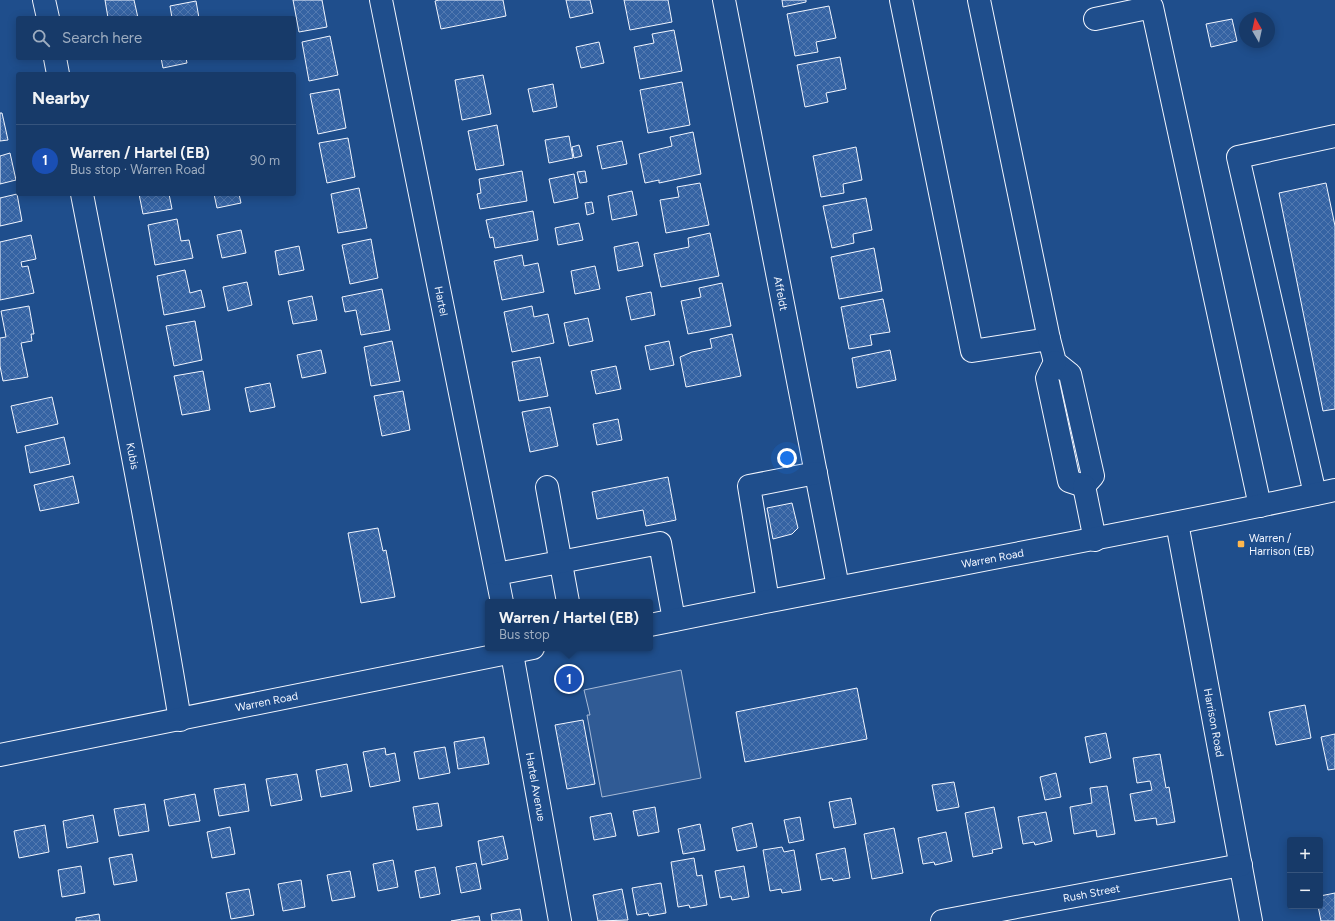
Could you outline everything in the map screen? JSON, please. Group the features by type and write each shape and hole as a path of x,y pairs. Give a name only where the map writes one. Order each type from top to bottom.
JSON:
{"street":[{"path":"44,0 48,16"},
{"name":"Hartel","path":"381,0 501,599"},
{"name":"Affeldt","path":"724,0 838,587"},
{"path":"901,0 972,351 1049,339"},
{"path":"979,0 1049,339 1056,362 1047,378 1069,481 1084,486 1095,540"},
{"path":"1095,19 1152,7 1260,506"},
{"path":"55,60 58,72"},
{"path":"1325,492 1238,157 1335,136"},
{"name":"Kubis","path":"82,196 126,421 180,720"},
{"path":"768,601 749,486 816,473"},
{"path":"547,487 567,599"},
{"name":"Warren Road","path":"653,624 838,587 1095,540 1325,492"},
{"name":"Harrison Road","path":"1177,523 1251,921"},
{"path":"496,574 660,543 674,620"},
{"name":"Warren Road","path":"0,755 180,720 507,651"},
{"name":"Hartel Avenue","path":"512,651 560,921"},
{"name":"Rush Street","path":"942,921 1241,865"}],"shaded area":[{"path":"681,670 701,778 602,797 587,715 590,715 584,690"}],"building":[{"path":"105,0 134,0 138,16 108,16"},
{"path":"293,0 322,0 327,27 299,32"},
{"path":"503,0 506,16 441,29 435,1"},
{"path":"566,0 590,0 593,13 570,18"},
{"path":"624,0 668,0 672,22 630,30"},
{"path":"782,0 806,0 806,2 783,7"},
{"path":"196,1 199,16 172,16 170,6"},
{"path":"829,6 836,38 816,42 818,52 795,56 787,14"},
{"path":"1232,19 1237,41 1211,47 1206,24"},
{"path":"674,30 682,71 640,79 634,47 654,43 652,34"},
{"path":"330,36 338,75 309,81 302,42"},
{"path":"599,42 604,63 581,68 576,47"},
{"path":"840,57 846,89 826,93 828,102 805,107 797,65"},
{"path":"161,60 186,60 187,63 163,68"},
{"path":"483,75 491,114 462,120 455,80"},
{"path":"682,82 690,125 648,133 640,90"},
{"path":"553,84 557,107 533,112 528,89"},
{"path":"339,89 346,128 318,134 310,94"},
{"path":"0,113 2,113 8,140 0,141"},
{"path":"497,125 504,165 476,170 468,131"},
{"path":"693,132 701,174 659,183 659,180 645,183 639,154 672,146 670,137"},
{"path":"569,136 573,158 549,163 545,140"},
{"path":"348,138 355,177 327,183 319,143"},
{"path":"622,141 627,164 602,169 597,146"},
{"path":"579,145 582,156 574,158 572,147"},
{"path":"856,147 862,180 843,184 844,193 821,197 813,156"},
{"path":"10,153 16,180 0,184 0,156"},
{"path":"522,171 527,201 480,209 477,194 481,193 479,179"},
{"path":"585,171 587,182 580,183 577,172"},
{"path":"574,174 578,198 554,203 549,179"},
{"path":"700,183 709,225 666,233 660,200 679,197 677,187"},
{"path":"1326,183 1335,226 1335,409 1323,411 1279,193"},
{"path":"359,188 367,228 338,233 331,194"},
{"path":"632,191 637,215 612,220 608,196"},
{"path":"16,194 22,221 0,226 0,198"},
{"path":"139,196 169,196 172,209 143,214"},
{"path":"214,196 239,196 241,203 217,208"},
{"path":"866,198 872,230 853,234 854,243 832,248 823,206"},
{"path":"592,202 594,213 587,215 585,203"},
{"path":"533,211 538,240 495,248 493,237 490,238 486,220"},
{"path":"177,219 181,241 189,240 193,258 155,265 148,225"},
{"path":"579,223 583,240 558,245 555,228"},
{"path":"241,230 246,253 222,258 217,235"},
{"path":"710,233 719,276 661,287 654,254 689,247 688,238"},
{"path":"31,235 36,259 21,262 22,267 28,266 34,293 0,300 0,242"},
{"path":"371,239 378,278 350,284 342,245"},
{"path":"638,242 643,266 618,271 614,247"},
{"path":"299,246 304,270 279,275 275,251"},
{"path":"874,248 882,291 839,299 831,257"},
{"path":"522,255 524,266 538,263 544,292 502,300 494,261"},
{"path":"595,266 600,289 575,294 571,271"},
{"path":"185,270 190,293 201,290 205,307 164,315 157,276"},
{"path":"247,282 252,305 228,311 223,287"},
{"path":"722,283 731,326 688,334 681,301 701,297 699,288"},
{"path":"382,289 390,330 361,335 356,310 345,312 342,297"},
{"path":"651,292 655,315 631,320 626,297"},
{"path":"312,296 317,320 293,324 288,301"},
{"path":"883,299 890,332 870,335 872,345 849,349 841,307"},
{"path":"29,306 34,334 31,334 32,341 21,343 28,377 3,381 0,366 0,338 6,337 1,311"},
{"path":"532,306 534,317 548,314 554,343 512,352 504,312"},
{"path":"588,318 593,341 569,346 564,323"},
{"path":"195,321 202,360 174,366 166,326"},
{"path":"732,334 741,376 686,387 680,357 692,352 712,348 710,339"},
{"path":"392,341 400,381 371,386 364,347"},
{"path":"669,341 674,365 650,370 645,346"},
{"path":"321,350 326,373 302,378 297,355"},
{"path":"890,350 896,380 857,388 852,358"},
{"path":"540,357 548,396 519,401 512,362"},
{"path":"616,366 621,389 596,394 591,371"},
{"path":"203,371 210,410 182,415 174,376"},
{"path":"270,383 275,407 250,412 245,388"},
{"path":"403,391 410,430 382,436 374,396"},
{"path":"52,397 58,424 17,433 11,406"},
{"path":"550,407 558,446 530,452 522,412"},
{"path":"618,419 622,440 597,445 593,424"},
{"path":"64,437 70,464 30,473 25,446"},
{"path":"73,476 79,503 40,511 34,485"},
{"path":"668,477 676,520 646,526 643,510 597,519 592,492"},
{"path":"792,503 798,528 792,534 773,539 767,508"},
{"path":"378,528 383,551 386,550 395,597 361,603 348,533"},
{"path":"857,688 867,739 745,762 736,712"},
{"path":"1305,705 1311,738 1276,745 1269,712"},
{"path":"583,720 595,784 567,789 555,725"},
{"path":"1106,733 1111,758 1090,763 1085,737"},
{"path":"1335,734 1335,769 1328,770 1321,737"},
{"path":"484,737 489,764 458,769 454,742"},
{"path":"445,747 450,773 419,779 414,752"},
{"path":"385,748 386,755 395,753 400,781 370,787 363,752"},
{"path":"1160,754 1166,788 1169,787 1175,822 1157,825 1156,818 1135,821 1130,794 1152,790 1150,781 1137,783 1133,758"},
{"path":"347,764 352,791 321,797 316,770"},
{"path":"1056,773 1061,797 1045,800 1040,777"},
{"path":"297,774 302,800 271,806 266,779"},
{"path":"954,782 959,807 937,811 932,785"},
{"path":"245,784 249,811 219,816 214,789"},
{"path":"1107,786 1115,834 1097,837 1096,830 1074,834 1070,807 1092,803 1090,788"},
{"path":"195,794 200,821 169,826 164,800"},
{"path":"851,798 856,824 834,828 829,802"},
{"path":"438,803 442,826 417,830 413,807"},
{"path":"145,804 149,831 119,836 114,809"},
{"path":"655,807 659,832 638,836 633,811"},
{"path":"994,807 1002,848 992,850 993,853 973,857 965,813"},
{"path":"1046,812 1052,841 1035,845 1034,842 1023,844 1018,817"},
{"path":"611,813 616,836 594,840 590,817"},
{"path":"93,815 98,842 67,848 63,821"},
{"path":"800,817 804,840 789,843 784,820"},
{"path":"752,823 757,847 737,851 732,828"},
{"path":"700,824 705,850 683,854 678,829"},
{"path":"45,825 49,852 19,858 14,831"},
{"path":"230,827 235,854 212,858 207,832"},
{"path":"894,828 903,873 872,879 864,834"},
{"path":"946,832 952,861 935,865 934,862 923,864 918,838"},
{"path":"503,836 508,859 482,865 478,841"},
{"path":"782,847 784,852 794,850 801,890 782,893 781,889 770,891 763,850"},
{"path":"845,848 850,878 833,881 832,878 821,880 816,854"},
{"path":"132,854 137,881 114,885 109,858"},
{"path":"694,858 697,876 702,875 707,905 690,908 689,905 678,907 671,862"},
{"path":"393,860 398,887 378,891 373,864"},
{"path":"476,863 481,889 461,893 456,867"},
{"path":"81,866 85,893 62,897 58,870"},
{"path":"744,866 749,897 732,900 731,896 720,898 715,871"},
{"path":"435,867 440,894 420,898 415,871"},
{"path":"350,871 355,897 332,901 327,875"},
{"path":"301,880 305,907 283,911 278,884"},
{"path":"661,883 666,913 649,916 648,913 637,915 632,888"},
{"path":"249,889 254,915 231,919 226,893"},
{"path":"622,889 628,920 598,921 593,895"},
{"path":"1335,893 1335,921 1321,921 1319,909 1323,909 1323,895"},
{"path":"520,909 522,921 492,921 491,914"},
{"path":"99,914 100,921 76,921 76,918"},
{"path":"479,916 480,921 451,921"}],"place":[{"name":"Warren / Harrison (EB)","path":"1241,544"},
{"name":"Warren / Hartel (EB)","path":"569,679"}]}
